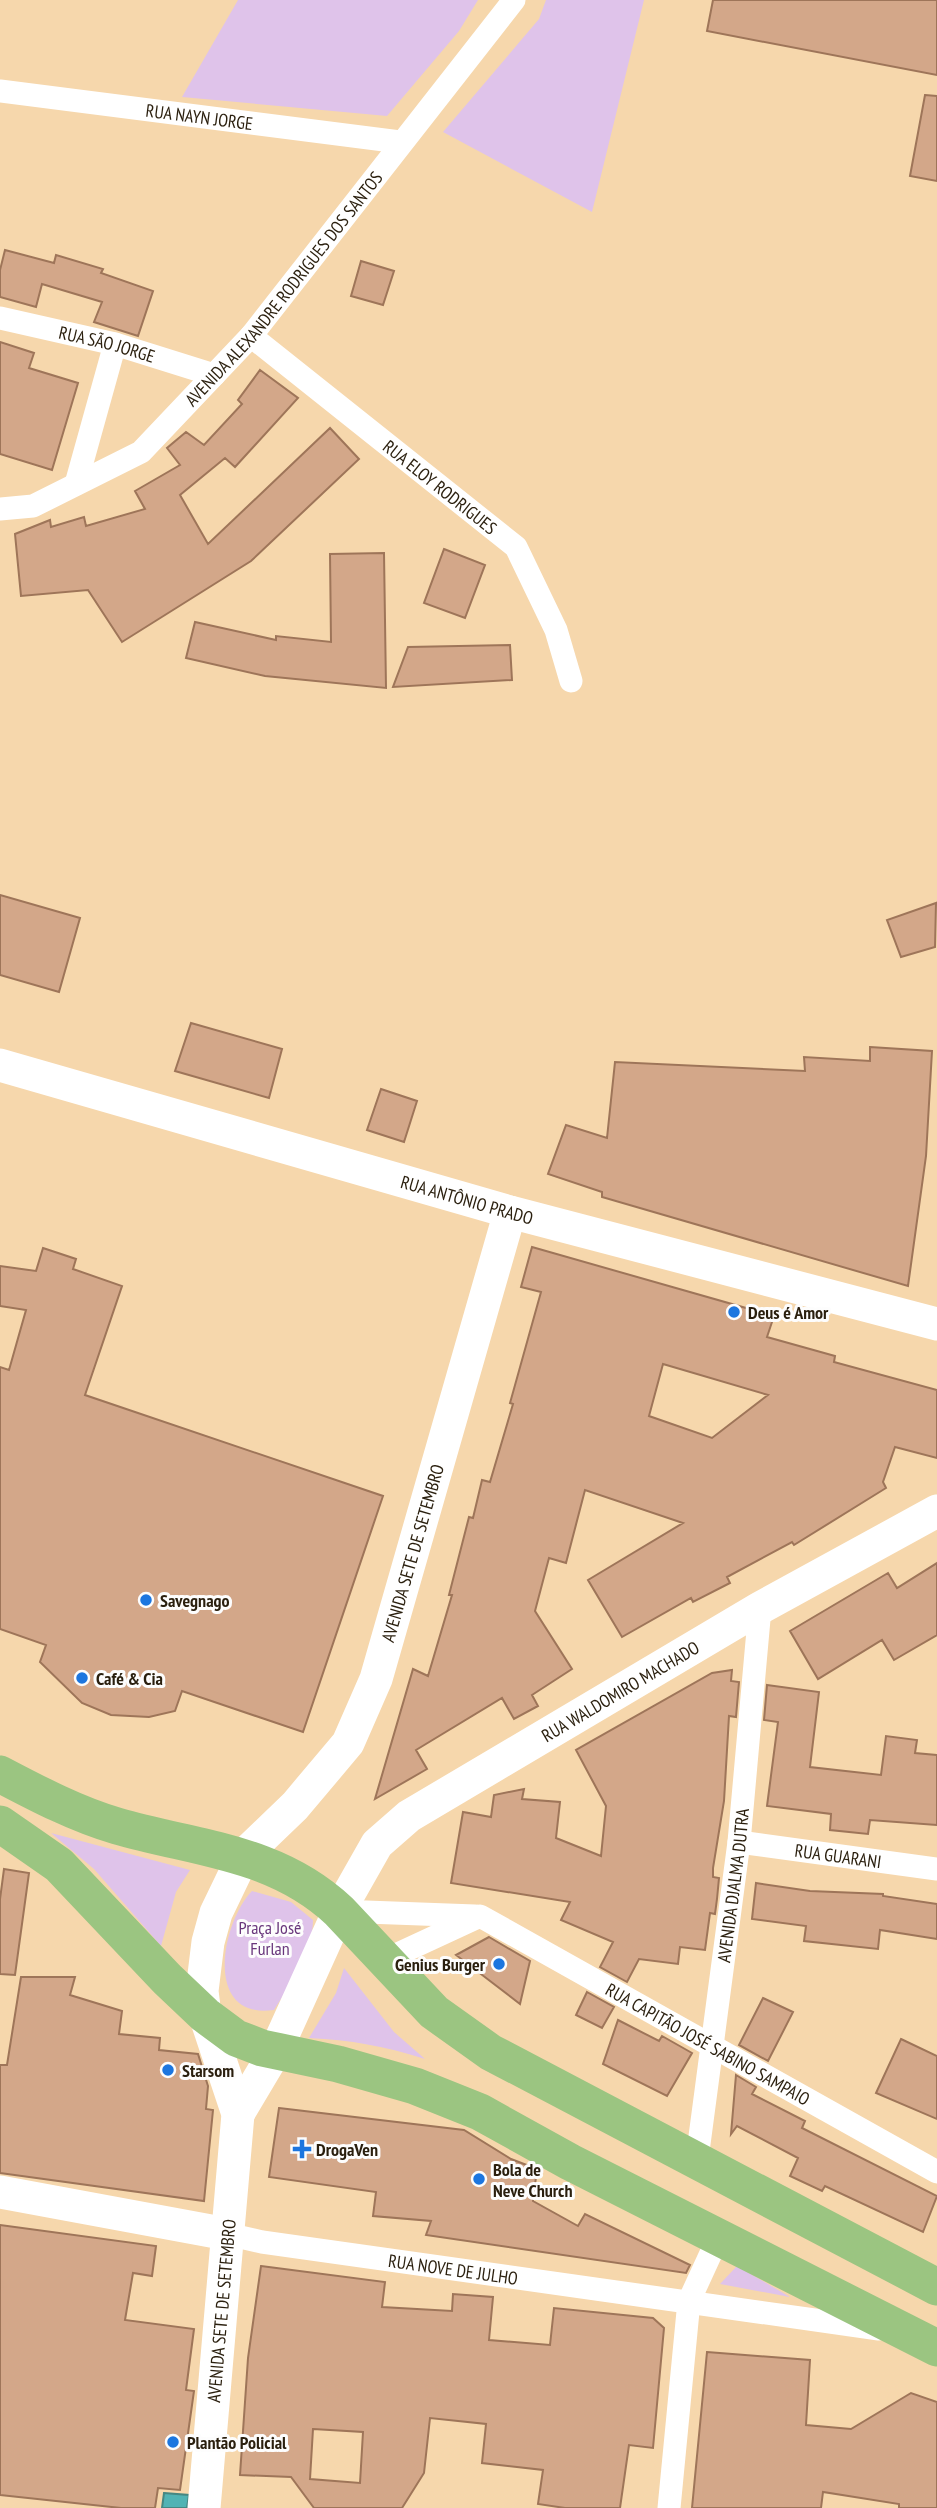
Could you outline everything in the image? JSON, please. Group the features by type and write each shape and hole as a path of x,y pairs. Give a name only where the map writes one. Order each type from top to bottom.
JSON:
{"main road":[{"path":"0,1774 52,1801 116,1826 244,1855 292,1877 322,1895 339,1911 396,1975 434,2012 490,2052 557,2090 697,2159 937,2287"},
{"path":"0,1824 60,1865 141,1953 205,2015 236,2038 415,2086 480,2112 718,2238 923,2341"},
{"path":"718,2238 732,2223 751,2212 764,2207 788,2207"}],"street":[{"name":"AVENIDA ALEXANDRE RODRIGUES DOS SANTOS","path":"0,509 33,506 141,452 251,336 400,142 514,0"},
{"name":"RUA NAYN JORGE","path":"0,91 400,142"},
{"name":"RUA SÃO JORGE","path":"0,318 115,344 214,375"},
{"name":"RUA ELOY RODRIGUES","path":"251,336 516,547 556,631 571,681"},
{"path":"76,484 115,344"},
{"name":"RUA ANTÔNIO PRADO","path":"0,1065 510,1212 937,1324"},
{"name":"AVENIDA SETE DE SETEMBRO","path":"204,2508 238,2114 205,2015 202,1981 208,1942 216,1913 244,1855 295,1806 348,1743 376,1679 510,1212"},
{"name":"RUA WALDOMIRO MACHADO","path":"276,2050 339,1911 377,1844 409,1816 760,1608 937,1510"},
{"name":"AVENIDA DJALMA DUTRA","path":"697,2159 714,2048 739,1842 760,1608"},
{"name":"RUA GUARANI","path":"739,1842 937,1869"},
{"name":"RUA CAPITÃO JOSÉ SABINO SAMPAIO","path":"339,1911 480,1916 937,2172"},
{"path":"385,1960 480,1916"},
{"name":"AVENIDA SETE DE SETEMBRO","path":"238,2114 276,2050"},
{"name":"RUA NOVE DE JULHO","path":"0,2192 262,2242 689,2301 923,2341"},
{"path":"669,2508 689,2301 718,2238"}],"green space":[{"path":"238,0 478,0 459,31 387,116 182,97"},
{"path":"546,0 644,0 592,212 443,132 539,19"},
{"path":"51,1833 190,1870 176,1892 161,1946 94,1869"},
{"name":"Praça José Furlan","path":"252,1891 291,1902 313,1920 305,1956 274,2010 251,2009 236,2000 228,1985 225,1966 232,1924"},
{"name":"Praça José Furlan","path":"344,1968 394,2032 425,2059 367,2044 309,2038 336,1993"},
{"path":"737,2266 790,2297 720,2284"}],"water":[{"path":"164,2493 189,2495 187,2508 162,2508"}],"building":[{"path":"713,0 937,0 937,75 707,31"},
{"path":"925,95 937,96 937,181 910,176"},
{"path":"5,250 54,263 56,255 103,269 101,273 153,291 138,336 94,322 102,302 42,284 36,307 0,297 0,270"},
{"path":"361,261 394,271 383,305 351,296"},
{"path":"0,342 34,353 29,368 78,383 52,470 0,454"},
{"path":"260,370 298,398 235,467 225,458 180,495 208,544 330,428 359,459 251,561 122,642 88,590 21,596 15,534 50,520 51,527 84,517 86,526 145,509 135,491 180,465 167,448 186,432 204,445 242,404 238,400"},
{"path":"444,549 485,565 465,618 424,603"},
{"path":"384,553 386,688 265,676 186,658 195,622 276,640 276,636 331,642 330,554"},
{"path":"510,645 512,680 393,687 408,647"},
{"path":"0,895 80,918 59,992 0,975"},
{"path":"936,903 935,947 901,957 887,920"},
{"path":"191,1023 282,1049 269,1098 175,1071"},
{"path":"870,1047 932,1051 926,1156 908,1286 602,1197 602,1192 548,1174 566,1125 607,1138 615,1062 805,1071 804,1057 870,1061"},
{"path":"381,1089 417,1101 404,1142 367,1130"},
{"path":"532,1247 774,1316 767,1337 835,1356 834,1362 937,1390 937,1458 895,1447 883,1482 886,1488 794,1545 792,1542 727,1577 730,1583 693,1602 691,1598 622,1637 588,1580 683,1523 585,1490 566,1563 549,1558 535,1611 572,1669 532,1695 538,1706 514,1719 502,1698 416,1750 427,1769 375,1799 413,1669 428,1676 452,1595 449,1595 469,1517 473,1518 482,1480 490,1482 513,1404 510,1403 541,1292 521,1287","holes":["663,1364 768,1395 712,1438 649,1416"]},
{"path":"43,1248 76,1259 73,1269 122,1286 85,1395 383,1496 303,1732 182,1691 175,1711 149,1717 111,1715 82,1703 40,1662 46,1645 0,1629 0,1367 9,1370 26,1310 0,1306 0,1266 36,1271"},
{"path":"937,1563 937,1635 894,1660 882,1640 818,1679 790,1631 888,1573 897,1588"},
{"path":"732,1670 731,1681 739,1682 736,1717 729,1716 724,1801 713,1868 713,1877 719,1878 717,1899 715,1914 710,1913 705,1950 680,1947 678,1964 639,1959 627,1982 600,1967 613,1942 561,1920 570,1902 451,1883 463,1812 491,1817 494,1795 524,1789 522,1799 560,1802 556,1838 601,1856 606,1806 576,1750 712,1673"},
{"path":"767,1685 819,1692 810,1767 881,1775 886,1736 917,1740 915,1753 937,1755 937,1825 870,1820 868,1834 830,1830 831,1814 767,1806 778,1722 764,1720"},
{"path":"4,1869 29,1873 15,1975 0,1974 0,1899"},
{"path":"756,1883 810,1891 883,1894 937,1904 937,1939 880,1930 878,1949 804,1941 806,1926 752,1919"},
{"path":"489,1937 530,1961 520,2004 456,1955"},
{"path":"21,1977 75,1977 70,1995 122,2011 119,2034 160,2038 159,2050 198,2054 208,2086 206,2109 213,2110 204,2201 0,2173 0,2065 7,2065"},
{"path":"587,1992 614,2007 602,2028 576,2015"},
{"path":"763,1998 793,2012 768,2061 739,2045"},
{"path":"618,2020 659,2041 662,2036 692,2053 667,2096 603,2064"},
{"path":"901,2039 937,2056 937,2119 876,2093"},
{"path":"736,2075 756,2087 752,2094 805,2121 802,2128 937,2196 923,2232 825,2186 822,2191 790,2176 798,2158 737,2126 731,2134"},
{"path":"279,2108 464,2130 511,2159 537,2169 533,2201 578,2226 585,2214 690,2265 686,2273 426,2235 431,2221 373,2216 376,2192 269,2177"},
{"path":"0,2225 156,2246 152,2276 133,2273 125,2320 194,2329 186,2390 194,2391 180,2490 158,2488 155,2508 121,2508 0,2495"},
{"path":"261,2266 385,2282 382,2307 452,2311 453,2294 493,2297 489,2340 550,2345 554,2308 653,2318 664,2328 653,2448 629,2445 620,2508 565,2508 538,2504 543,2470 482,2463 486,2424 430,2418 424,2473 402,2508 314,2508 291,2477 240,2475 248,2358","holes":["313,2429 363,2432 360,2483 310,2479"]},
{"path":"707,2352 810,2360 806,2425 851,2429 911,2393 937,2402 937,2508 899,2508 899,2504 823,2492 821,2508 692,2508"}],"place":[{"name":"Deus é Amor","path":"734,1312"},
{"name":"Savegnago","path":"146,1600"},
{"name":"Café & Cia","path":"82,1678"},
{"name":"Genius Burger","path":"499,1964"},
{"name":"Starsom","path":"168,2070"},
{"name":"DrogaVen","path":"302,2149"},
{"name":"Bola de Neve Church","path":"479,2179"},
{"name":"Plantão Policial","path":"173,2442"}]}
